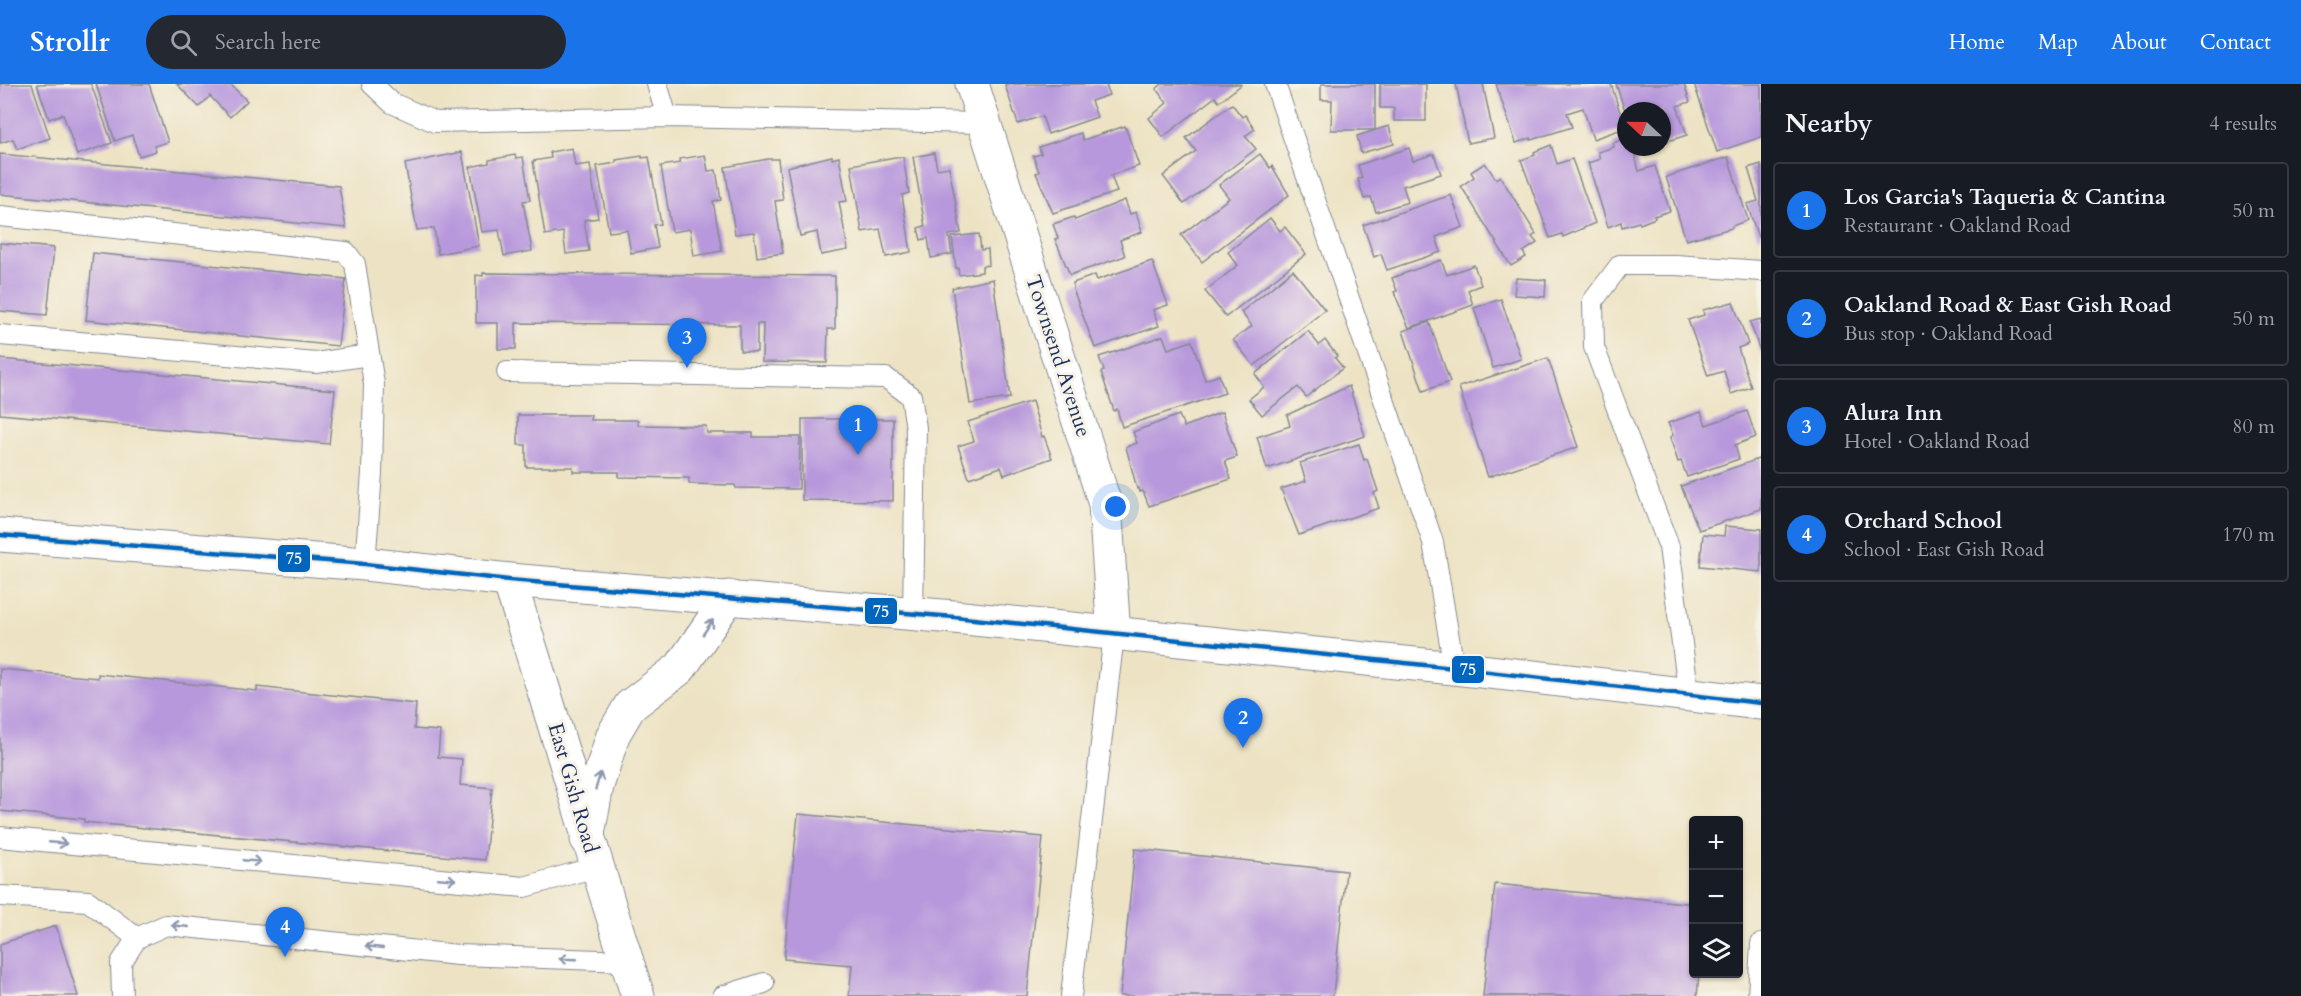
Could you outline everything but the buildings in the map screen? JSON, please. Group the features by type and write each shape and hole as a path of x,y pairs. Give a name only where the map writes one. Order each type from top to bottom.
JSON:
{"main road":[{"name":"Townsend Avenue","path":"972,84 1105,504 1114,635"},
{"path":"0,535 365,564 509,580 913,614 1454,668 1761,703"},
{"name":"East Gish Road","path":"509,580 542,682 591,853 638,996"},
{"path":"591,853 597,786 613,735 630,706 680,668 729,597"}],"lane":[{"path":"372,84 392,103 435,122 667,117 984,123"},
{"path":"657,84 667,117"},
{"path":"1275,84 1433,542 1454,668"},
{"path":"0,216 346,252 355,264 375,384 372,473 365,564"},
{"path":"1689,696 1669,546 1594,347 1593,301 1620,265 1676,265 1761,271"},
{"path":"0,335 316,363 369,355"},
{"path":"507,372 886,378 911,396 916,428 913,614"},
{"path":"1071,996 1114,635"},
{"path":"0,837 524,886 591,853"},
{"path":"0,896 88,901 138,938"},
{"path":"122,996 121,963 138,938 166,925 458,956 627,961"},
{"path":"1758,996 1761,944"},
{"path":"723,996 764,983"}],"transit line":[{"name":"75","path":"0,535 365,564 509,580 954,617 1454,668 1761,703"}],"place":[{"name":"Alura Inn","path":"687,368"},
{"name":"Los Garcia's Taqueria & Cantina","path":"858,455"},
{"name":"Oakland Road & East Gish Road","path":"1243,748"},
{"name":"Orchard School","path":"285,957"}]}
